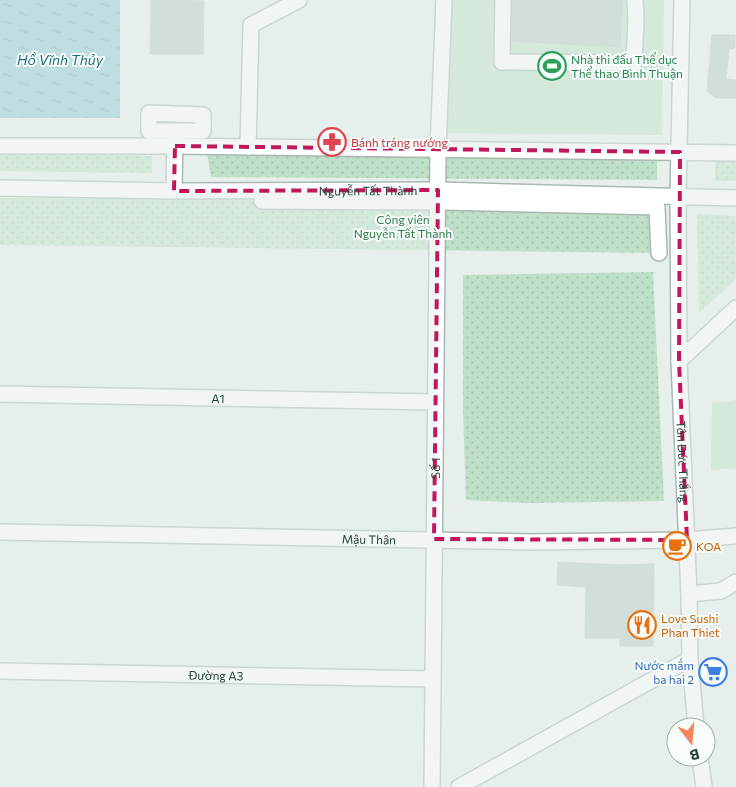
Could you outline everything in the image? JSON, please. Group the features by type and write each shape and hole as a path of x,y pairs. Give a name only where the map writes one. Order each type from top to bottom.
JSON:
{"street":[{"path":"248,147 251,25 299,0"},
{"name":"Số 1","path":"432,787 438,149 444,0"},
{"path":"503,0 502,62 634,63 635,0"},
{"path":"680,152 682,0"},
{"path":"174,190 175,138"},
{"path":"0,146 175,138 248,147 736,153"},
{"name":"Tôn Đức Thắng","path":"680,152 678,197 679,361 690,659 695,717"},
{"name":"Nguyễn Tất Thành","path":"0,188 438,196 736,198"},
{"path":"0,198 438,196 657,207 659,253"},
{"path":"679,361 736,308"},
{"name":"A1","path":"0,394 435,402"},
{"name":"Mậu Thân","path":"0,532 530,542 687,540 736,536"},
{"path":"689,594 720,591 736,582"},
{"path":"459,787 690,659"},
{"name":"Đường A3","path":"0,671 432,680"},
{"path":"701,767 704,787"}],"highlighted area":[{"path":"175,146 680,152 679,361 687,540 434,539 438,190 174,191"}],"green space":[{"name":"Nhà thi đấu Thể dục Thể thao Bình Thuận","path":"442,0 664,0 662,135 440,133"},
{"path":"0,151 152,156 152,173 0,171"},
{"path":"207,153 657,161 657,180 211,177"},
{"path":"715,161 736,161 736,181 715,181"},
{"name":"Công viên Nguyễn Tất Thành","path":"0,198 443,202 657,207 659,253 0,245"},
{"path":"697,214 736,216 736,279 699,313"},
{"path":"653,272 664,501 527,503 466,500 463,411 463,275"},
{"path":"736,400 736,468 711,470 712,403"}],"water":[{"name":"Hồ Vĩnh Thủy","path":"0,0 120,0 120,118 0,118"}],"building":[{"path":"151,0 204,1 203,54 150,54"},
{"path":"512,0 622,0 620,47 512,41"},
{"path":"712,35 735,35 735,48 729,49 726,79 736,80 736,98 716,98 707,91"},
{"path":"558,562 621,565 654,564 653,646 620,646 620,638 585,638 586,587 557,585"}],"place":[{"name":"Nhà thi đấu Thể dục Thể thao Bình Thuận","path":"552,66"},
{"name":"Bánh tráng nướng","path":"332,142"},
{"name":"KOA","path":"677,546"},
{"name":"Love Sushi Phan Thiet","path":"642,625"},
{"name":"Nước mắm ba hai 2","path":"713,672"}]}
